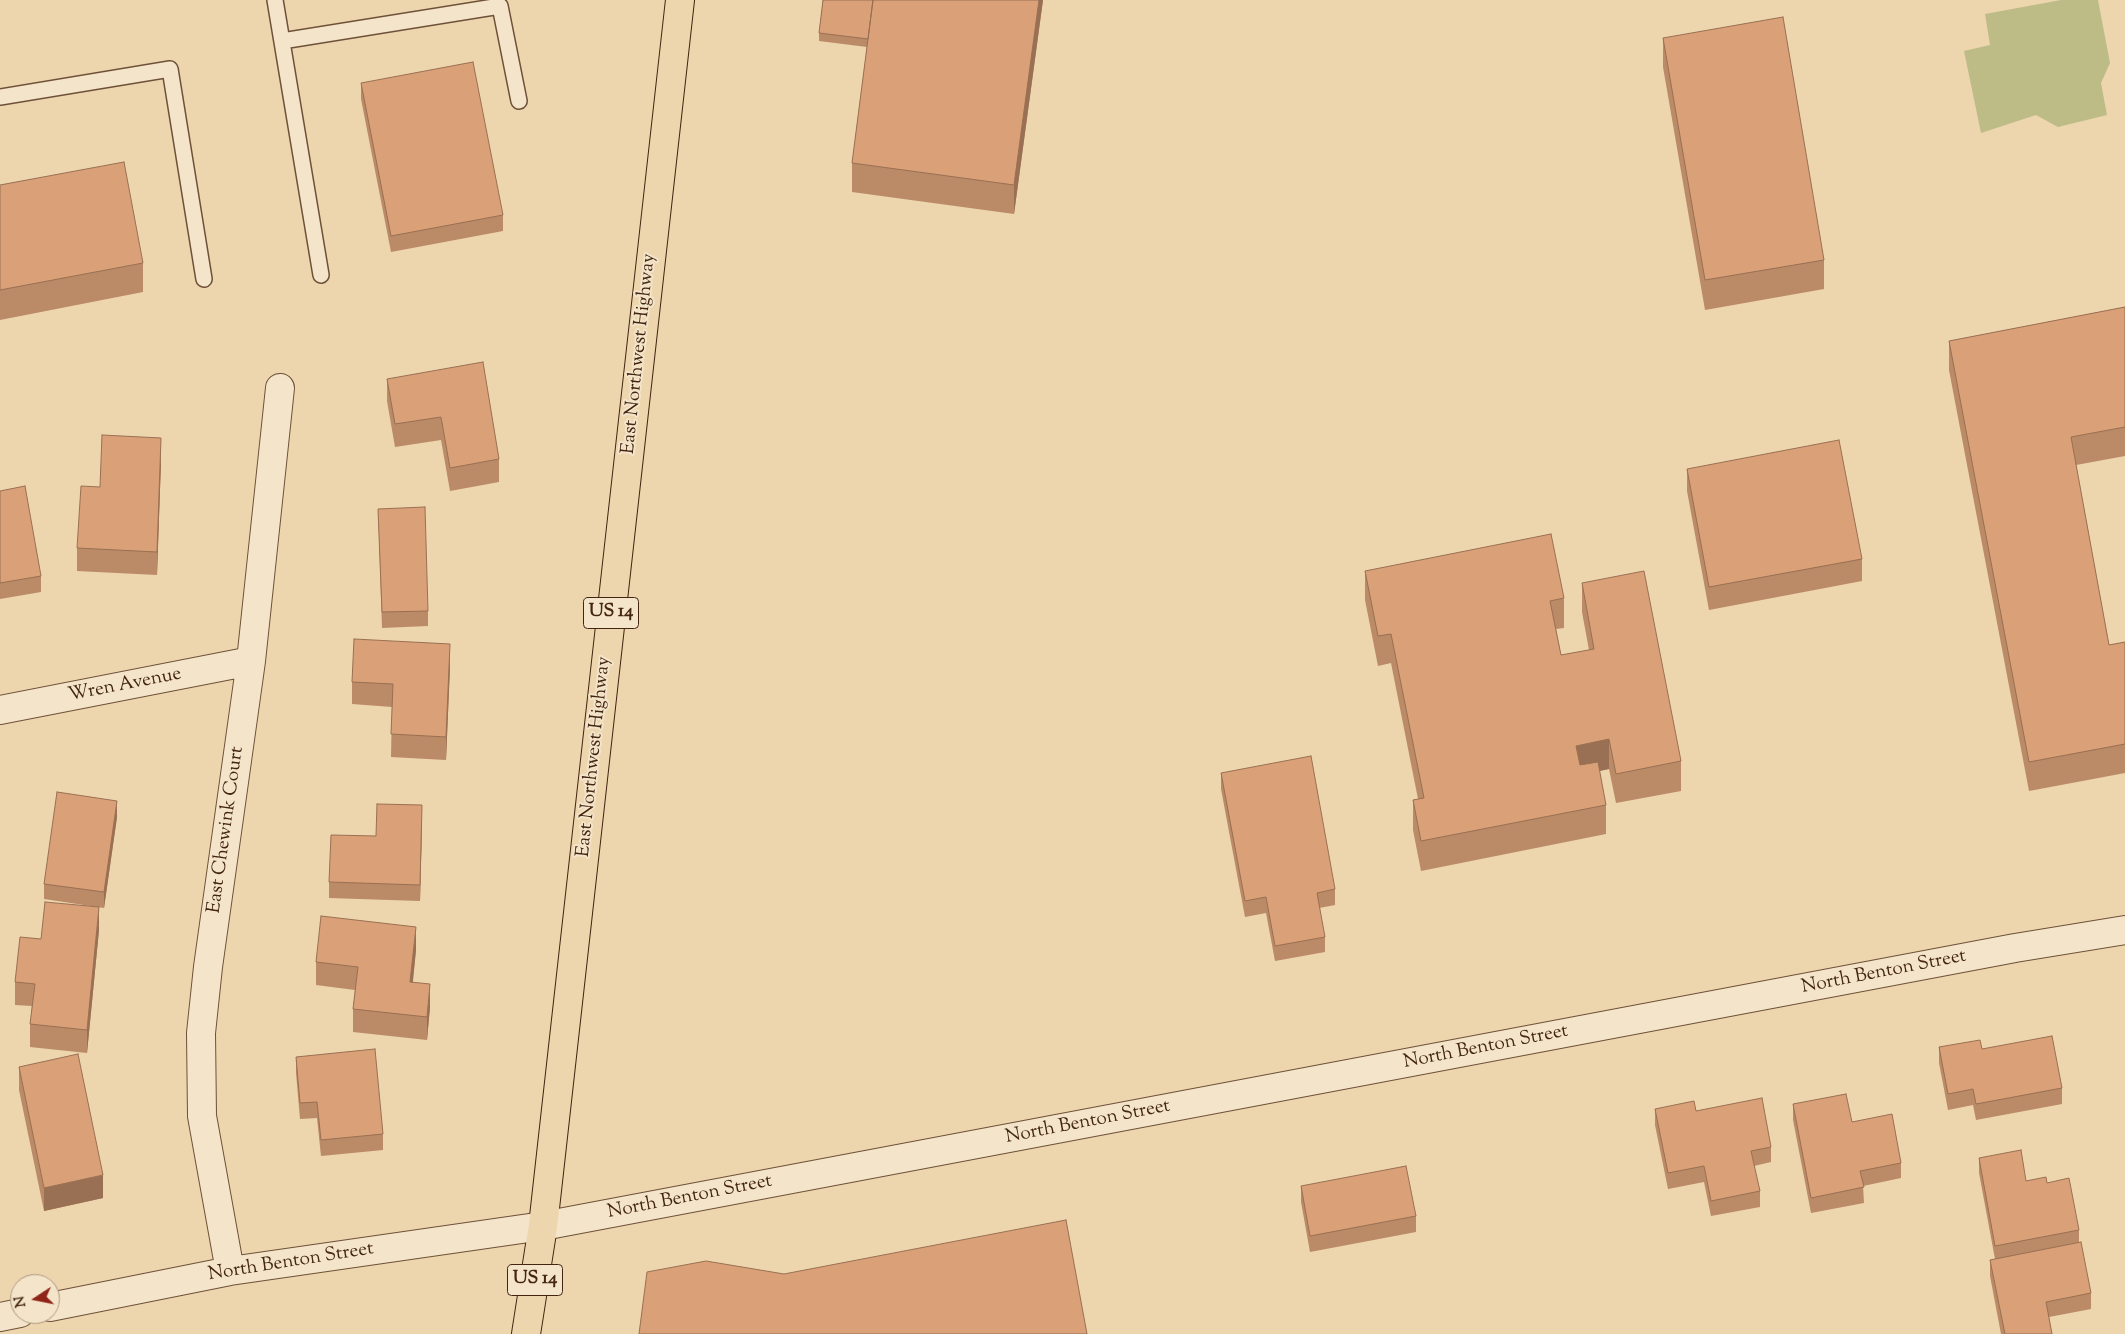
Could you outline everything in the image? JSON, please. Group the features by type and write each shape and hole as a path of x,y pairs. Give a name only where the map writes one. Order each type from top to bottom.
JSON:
{"main road":[{"name":"East Northwest Highway","path":"526,1334 543,1226 680,0"}],"street":[{"name":"East Chewink Court","path":"230,1272 202,1116 201,1033 208,967 250,661 280,388"},
{"name":"Wren Avenue","path":"0,710 250,661"},
{"name":"North Benton Street","path":"60,1305 230,1272 543,1226 1986,953 2125,930"}],"lane":[{"path":"275,0 321,275"},
{"path":"282,41 500,6 519,101"},
{"path":"0,97 170,69 204,278"}],"shaded area":[{"path":"2061,0 2098,0 2110,63 2101,83 2107,115 2058,127 2036,115 1981,133 1964,51 1990,45 1985,14"}],"building":[{"path":"823,0 873,0 868,39 819,33"},
{"path":"873,0 1039,0 1014,185 852,163"},
{"path":"1783,17 1824,260 1705,280 1663,38"},
{"path":"473,62 503,215 391,236 361,83"},
{"path":"124,162 143,263 0,290 0,185"},
{"path":"2125,307 2125,427 2071,437 2109,645 2125,642 2125,744 2029,762 1949,341"},
{"path":"483,362 499,459 450,468 441,417 395,424 387,379"},
{"path":"102,435 161,438 157,552 77,548 81,486 100,487"},
{"path":"1839,440 1862,559 1709,587 1687,469"},
{"path":"25,486 41,576 0,583 0,491"},
{"path":"425,507 428,611 382,612 378,509"},
{"path":"1551,534 1564,598 1550,601 1561,655 1594,649 1582,583 1644,571 1681,761 1616,774 1609,739 1576,746 1580,765 1598,762 1606,805 1421,841 1413,800 1424,798 1391,634 1378,636 1365,571"},
{"path":"354,639 450,644 446,737 391,734 393,684 352,682"},
{"path":"1311,756 1335,889 1317,893 1325,937 1275,946 1266,897 1245,901 1221,773"},
{"path":"57,792 117,801 104,892 44,884"},
{"path":"377,804 422,805 420,885 329,882 331,835 376,836"},
{"path":"45,902 99,907 87,1030 30,1024 35,984 15,982 20,937 41,939"},
{"path":"321,916 416,927 410,982 430,984 427,1017 353,1009 358,967 316,962"},
{"path":"2052,1036 2062,1088 1976,1104 1973,1089 1948,1094 1939,1047 1980,1040 1982,1049"},
{"path":"375,1049 383,1134 321,1140 317,1102 300,1103 296,1057"},
{"path":"78,1054 103,1175 44,1188 19,1067"},
{"path":"1846,1094 1852,1122 1892,1114 1901,1163 1860,1171 1864,1187 1811,1198 1793,1104"},
{"path":"1762,1098 1771,1147 1751,1151 1760,1191 1711,1201 1704,1166 1668,1173 1655,1109 1694,1101 1696,1111"},
{"path":"2021,1150 2026,1181 2046,1177 2047,1183 2069,1178 2079,1230 1995,1246 1979,1158"},
{"path":"1406,1166 1416,1216 1310,1236 1301,1186"},
{"path":"1066,1220 1087,1334 639,1334 647,1272 706,1261 784,1274"},
{"path":"2081,1242 2091,1293 2046,1302 2052,1334 2005,1334 1990,1260"}]}
